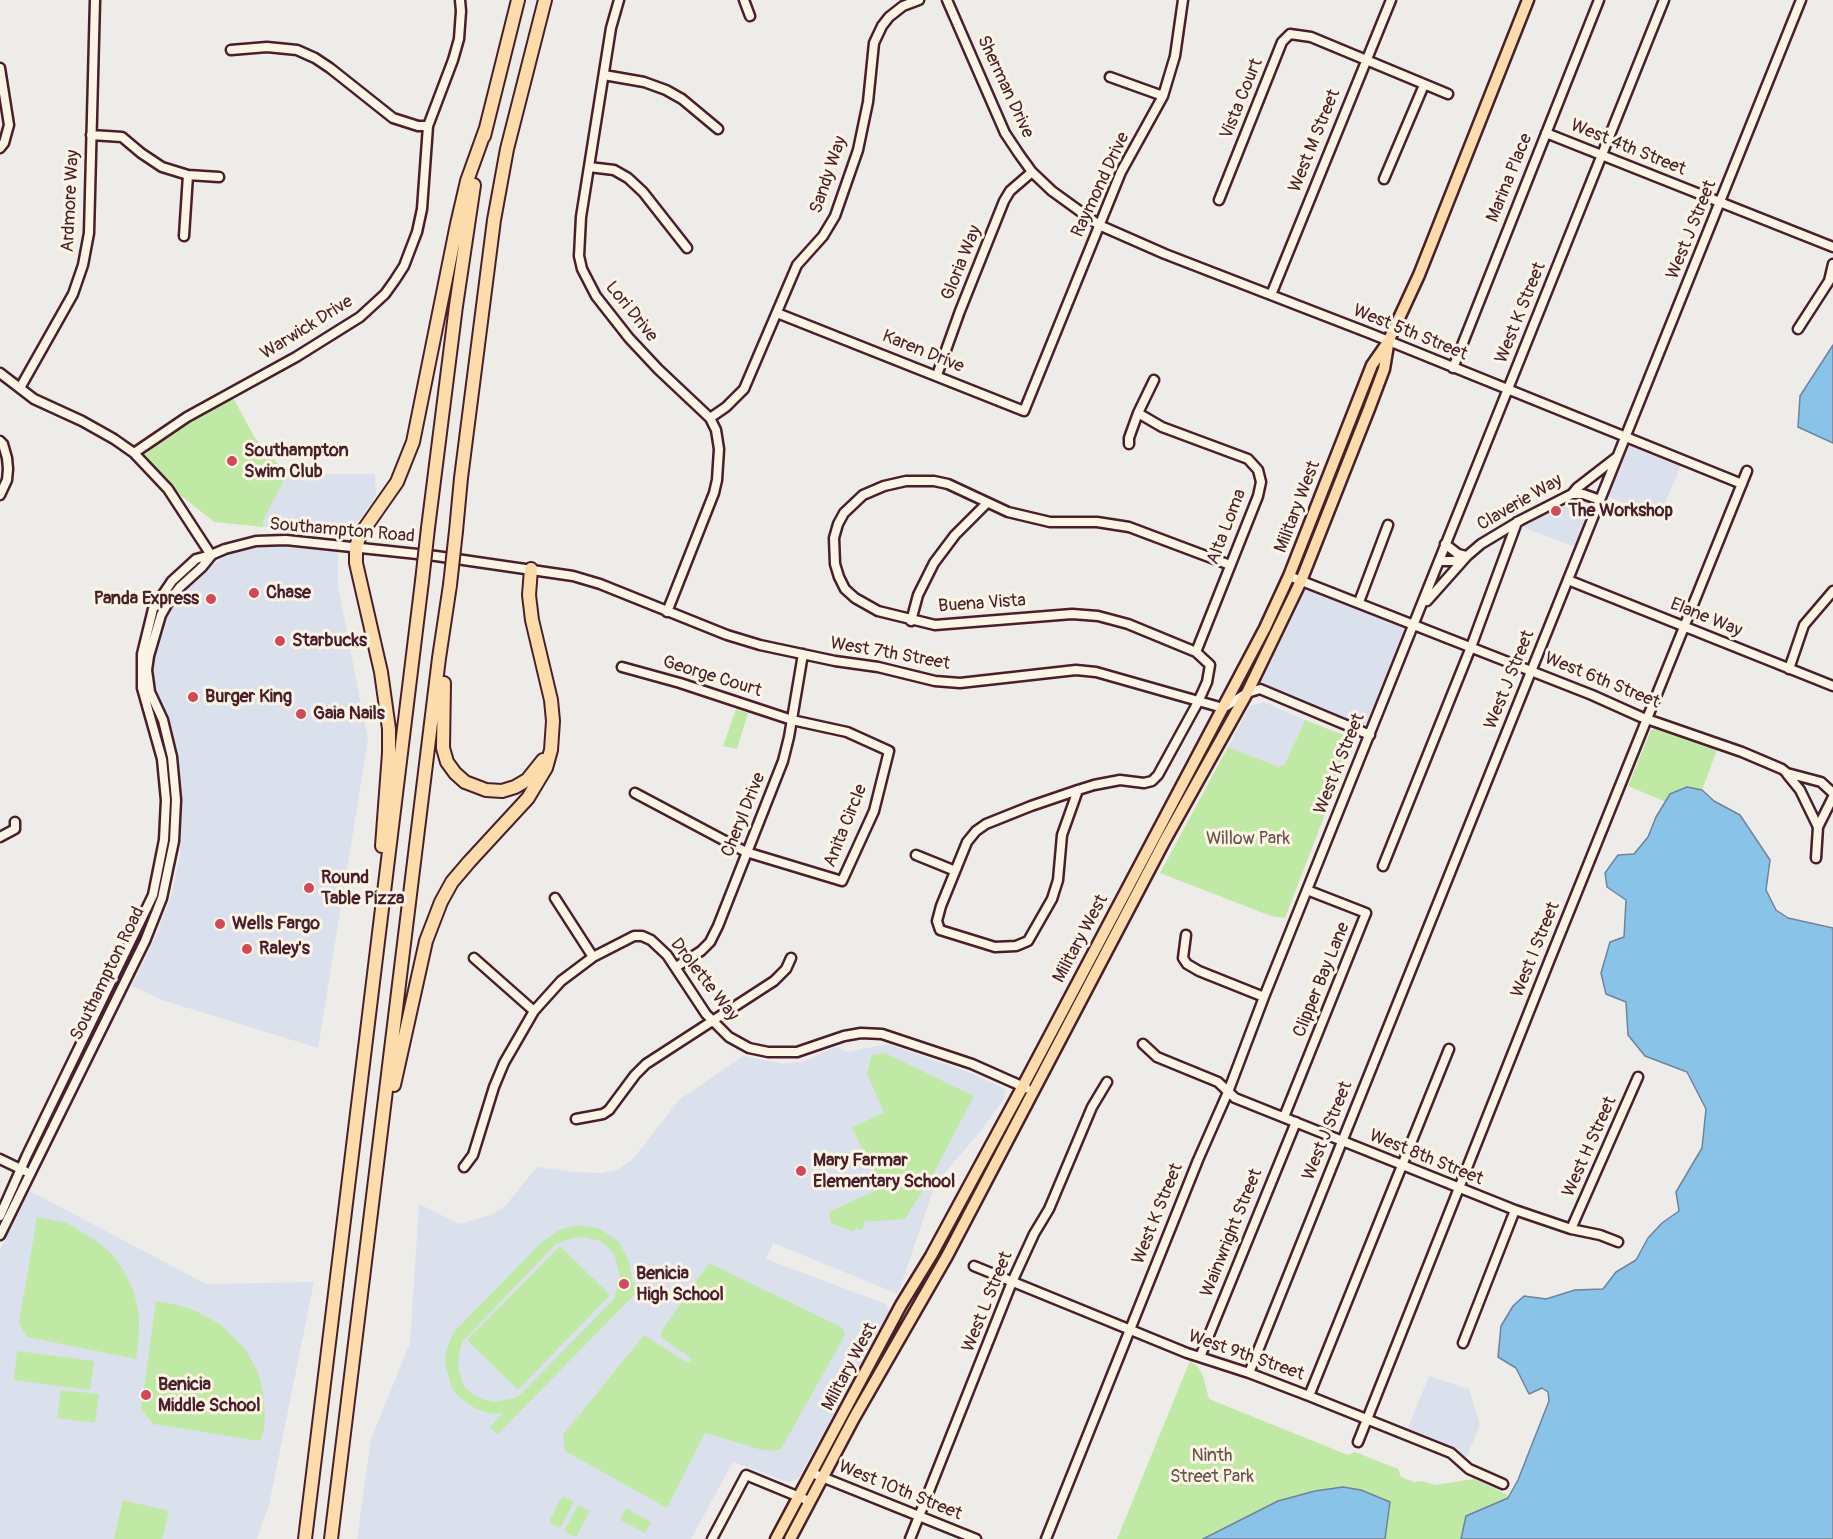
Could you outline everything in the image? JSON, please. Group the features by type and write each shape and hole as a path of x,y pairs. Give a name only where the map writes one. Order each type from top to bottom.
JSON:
{"highway":[{"path":"305,1539 465,238 486,128 518,0"},
{"path":"331,1539 494,220 507,149 545,0"},
{"path":"380,929 380,873 389,729 381,672 356,563 356,548 360,535 397,482 413,442 457,224 467,181 486,128"},
{"path":"380,1142 426,941 441,902 469,862 528,798 546,768 551,750 553,721 551,700 534,630 529,595 531,569"},
{"path":"443,642 446,658 443,748 447,762 465,782 486,790 502,791 515,787 526,780 541,764 551,739"}],"main road":[{"name":"Military West","path":"1027,1088 1265,628 1289,576 1372,365 1388,342 1419,275 1528,0"},
{"name":"Military West","path":"776,1539 804,1499 901,1305 1027,1088 1247,693 1301,581 1377,389 1384,369 1388,342"},
{"name":"Military West","path":"790,1539 804,1499"}],"street":[{"name":"Ardmore Way","path":"20,388 73,294 83,265 89,233 95,0"},
{"name":"Warwick Drive","path":"134,453 187,417 324,340 360,316 385,294 404,266 417,232 422,209 428,126 450,70 459,39 460,0"},
{"name":"Lori Drive","path":"619,0 611,28 589,167 579,239 579,256 587,283 629,338 710,418 716,430 719,449 717,480 699,534 667,612"},
{"path":"744,0 750,16"},
{"name":"Sandy Way","path":"710,418 726,407 744,389 796,265 823,236 835,216 858,150 866,112 874,43 882,26 896,11 919,0"},
{"name":"Sherman Drive","path":"947,0 1005,133 1032,172 1052,191 1099,225"},
{"name":"Raymond Drive","path":"1037,381 1121,172 1162,96 1175,56 1183,0"},
{"name":"West M Street","path":"1271,295 1391,0"},
{"name":"Marina Place","path":"1453,368 1599,0"},
{"name":"West K Street","path":"1046,1539 1198,1160 1228,1092 1664,0"},
{"name":"West J Street","path":"1249,1373 1801,0"},
{"name":"Vista Court","path":"1220,200 1282,42 1290,34 1311,38 1366,60"},
{"path":"231,51 267,47 297,50 330,68 393,118 418,126 428,126"},
{"path":"1366,60 1448,94"},
{"path":"0,68 9,125 4,143 0,148"},
{"path":"604,75 644,82 666,90 682,99 718,129"},
{"path":"1110,77 1162,96"},
{"path":"1384,179 1424,85"},
{"name":"West 4th Street","path":"1546,133 1833,247"},
{"path":"91,135 122,137 162,167 188,175 219,177"},
{"path":"589,167 614,170 628,178 643,192 687,248"},
{"name":"Gloria Way","path":"937,375 1004,201 1010,191 1032,172"},
{"path":"184,236 188,175"},
{"name":"West 5th Street","path":"1099,225 1165,254 1742,484"},
{"path":"1798,329 1829,281 1833,264"},
{"name":"Karen Drive","path":"777,313 1024,411 1037,381"},
{"path":"0,373 34,399 110,436 134,453 168,489 211,555"},
{"path":"1129,444 1138,413 1154,380"},
{"name":"Alta Loma","path":"1138,413 1162,427 1248,459 1258,470 1261,482 1258,496 1196,652"},
{"path":"0,441 3,444 8,469 7,480 0,495"},
{"name":"Claverie Way","path":"1421,609 1467,556 1481,544 1517,522 1572,494 1618,456"},
{"name":"West I Street","path":"1358,1442 1747,471"},
{"name":"Buena Vista","path":"1196,652 1107,617 1072,614 935,626 911,621 864,605 845,589 837,570 833,550 838,525 844,513 853,503 873,490 895,483 920,479 948,483 1008,512 1050,522 1097,522 1129,527 1230,566"},
{"path":"1572,494 1583,494 1600,500"},
{"path":"911,621 918,596 934,563 955,535 987,503"},
{"path":"1383,866 1471,647 1517,522"},
{"path":"1359,602 1388,525"},
{"name":"Southampton Road","path":"0,1216 27,1155 153,895 164,840 166,800 162,759 142,688 142,654 153,609 161,595 172,581 196,559 246,543 278,539 436,556"},
{"path":"1445,544 1458,554 1467,556"},
{"name":"Southampton Road","path":"0,1235 146,941 162,898 174,841 175,792 171,757 163,720 150,692 147,670 149,656 161,615 169,601 211,555"},
{"name":"West 7th Street","path":"436,556 573,576 600,584 727,635 835,662 878,667 935,681 960,683 1076,670 1096,672 1223,708"},
{"name":"Claverie Way","path":"1439,561 1454,561 1467,556"},
{"name":"West 6th Street","path":"1289,576 1648,719 1742,752 1787,773 1821,782 1833,795"},
{"name":"Elane Way","path":"1568,580 1833,686"},
{"path":"1789,669 1804,625 1833,591"},
{"path":"1078,790 1062,835 1058,880 1052,899 1028,941 1016,946 995,947 940,930 937,925 937,916 953,870 975,831 986,824 1078,790 1120,780 1144,783 1152,781 1158,775 1207,682 1210,670 1208,662 1196,652"},
{"name":"Cheryl Drive","path":"676,967 701,951 710,942 783,761 803,654"},
{"name":"George Court","path":"622,667 680,683 792,720"},
{"path":"1223,708 1247,693 1260,689 1370,735"},
{"name":"Anita Circle","path":"746,852 842,881 874,811 889,751 847,732 792,720"},
{"path":"1787,773 1800,790 1818,827"},
{"path":"635,793 746,852"},
{"path":"1816,858 1818,827 1833,795"},
{"path":"0,837 15,829 15,822"},
{"path":"916,855 953,870"},
{"name":"Clipper Bay Lane","path":"1284,1117 1366,913 1307,890"},
{"path":"555,898 593,957"},
{"path":"1186,935 1183,957 1187,964 1264,997"},
{"name":"Drolette Way","path":"464,1167 473,1155 494,1087 504,1063 534,1011 561,981 593,957 634,936 642,936 659,948 676,967 706,1014 739,1044 768,1052 797,1052 853,1034 882,1034 972,1064 1027,1088"},
{"path":"474,957 534,1011"},
{"path":"576,1119 603,1114 646,1064 774,981 786,969 791,958"},
{"name":"West 8th Street","path":"1143,1044 1157,1057 1218,1082 1235,1098 1515,1210 1572,1229 1600,1234 1618,1242"},
{"path":"1309,1396 1449,1049"},
{"name":"West H Street","path":"1572,1229 1638,1077"},
{"name":"West L Street","path":"910,1539 1012,1282 1034,1234 1049,1209 1092,1107 1107,1082"},
{"name":"Wainwright Street","path":"1200,1357 1296,1122"},
{"path":"0,1159 31,1174"},
{"path":"1463,1343 1515,1210"},
{"name":"West 9th Street","path":"974,1266 1129,1330 1367,1418 1451,1453 1469,1469 1503,1484"},
{"path":"712,1539 746,1475 804,1499"},
{"name":"West 10th Street","path":"817,1475 976,1539"}],"shaded area":[{"path":"1628,444 1681,465 1659,518 1607,496"},
{"path":"286,474 375,474 376,496 358,522 348,527 324,529 263,527 263,521"},
{"path":"1580,498 1588,500 1590,507 1575,547 1522,527"},
{"path":"278,544 338,550 338,586 368,740 318,1048 165,1001 132,986 157,933 172,893 180,856 180,802 165,716 153,678 156,645 163,621 176,597 205,569 236,550"},
{"path":"1304,588 1355,606 1405,629 1365,727 1260,682"},
{"path":"1264,702 1305,720 1285,764 1279,767 1228,747 1250,706"},
{"name":"Benicia High School","path":"888,1044 968,1072 1006,1091 1004,1099 979,1133 935,1184 898,1294 773,1243 766,1259 886,1304 890,1313 798,1479 788,1482 733,1462 691,1539 357,1539 371,1439 410,1343 419,1204 459,1224 491,1215 505,1206 537,1167 574,1172 601,1173 617,1170 632,1160 679,1100 743,1056 783,1064 805,1061 838,1047 847,1052"},
{"name":"Benicia Middle School","path":"30,1191 206,1284 314,1282 269,1505 257,1539 0,1539 0,1250"},
{"path":"1429,1376 1469,1389 1480,1425 1466,1458 1407,1430"}],"green space":[{"path":"232,396 255,438 287,474 263,521 263,527 214,522 178,493 145,455 171,431"},
{"path":"736,709 748,713 737,749 723,746"},
{"name":"Willow Park","path":"1305,720 1354,739 1285,918 1271,916 1160,873 1228,747 1279,767 1285,764"},
{"path":"1657,728 1717,750 1702,790 1687,787 1670,794 1666,802 1628,786 1651,730"},
{"path":"885,1053 974,1096 932,1176 905,1219 865,1222 862,1230 856,1228 854,1232 831,1223 829,1212 885,1186 880,1183 852,1127 884,1113 867,1073 872,1055"},
{"path":"37,1217 67,1223 98,1242 113,1255 134,1292 139,1316 136,1359 27,1337 19,1323"},
{"path":"578,1225 600,1229 619,1242 629,1261 632,1281 640,1289 498,1434 490,1427 503,1413 493,1414 476,1409 459,1397 452,1388 445,1364 446,1352 455,1331 541,1243 559,1230","holes":["584,1237 600,1241 615,1257 620,1278 614,1299 515,1398 494,1402 472,1394 464,1386 458,1367 460,1348 464,1340 556,1244"]},
{"path":"560,1246 610,1295 518,1390 467,1340"},
{"path":"709,1263 843,1328 845,1335 781,1449 762,1450 705,1433 667,1508 565,1451 563,1435 644,1335 688,1363 692,1359 662,1338 661,1332"},
{"path":"156,1301 196,1311 221,1325 245,1349 258,1372 263,1393 264,1431 260,1441 153,1424 141,1409"},
{"path":"17,1351 94,1361 90,1390 14,1380"},
{"name":"Ninth Street Park","path":"1190,1361 1198,1367 1203,1376 1209,1399 1348,1455 1355,1452 1398,1469 1401,1477 1414,1482 1422,1481 1435,1485 1474,1479 1509,1496 1462,1530 1461,1539 1385,1539 1390,1502 1343,1487 1315,1491 1278,1501 1203,1539 1117,1539"},
{"path":"61,1390 99,1394 95,1423 57,1418"},
{"path":"562,1496 574,1502 560,1528 549,1522"},
{"path":"123,1500 169,1511 162,1539 114,1539"},
{"path":"578,1505 590,1511 576,1537 564,1531"},
{"path":"626,1508 651,1522 645,1533 620,1520"}],"water":[{"path":"1833,345 1833,443 1798,427 1800,396"},
{"path":"1687,787 1702,790 1714,801 1740,815 1770,860 1766,890 1776,910 1788,918 1833,928 1833,1539 1461,1539 1466,1516 1508,1498 1518,1480 1549,1401 1548,1392 1542,1388 1529,1394 1516,1368 1498,1357 1501,1326 1513,1306 1524,1296 1546,1299 1575,1290 1603,1289 1616,1272 1636,1260 1648,1238 1662,1223 1679,1211 1676,1192 1702,1148 1706,1109 1687,1072 1645,1056 1628,1035 1626,1002 1606,994 1601,973 1610,942 1624,937 1626,900 1607,887 1605,873 1618,855 1634,854 1648,837 1656,817 1670,794"},
{"path":"1343,1487 1361,1490 1390,1502 1385,1539 1203,1539 1278,1501 1315,1491"}],"place":[{"name":"Southampton Swim Club","path":"232,461"},
{"name":"The Workshop","path":"1556,511"},
{"name":"Chase","path":"254,593"},
{"name":"Panda Express","path":"211,599"},
{"name":"Starbucks","path":"280,641"},
{"name":"Burger King","path":"193,697"},
{"name":"Gaia Nails","path":"301,714"},
{"name":"Round Table Pizza","path":"309,888"},
{"name":"Wells Fargo","path":"220,924"},
{"name":"Raley's","path":"247,949"},
{"name":"Mary Farmar Elementary School","path":"801,1171"},
{"name":"Benicia High School","path":"624,1284"},
{"name":"Benicia Middle School","path":"146,1395"}]}
